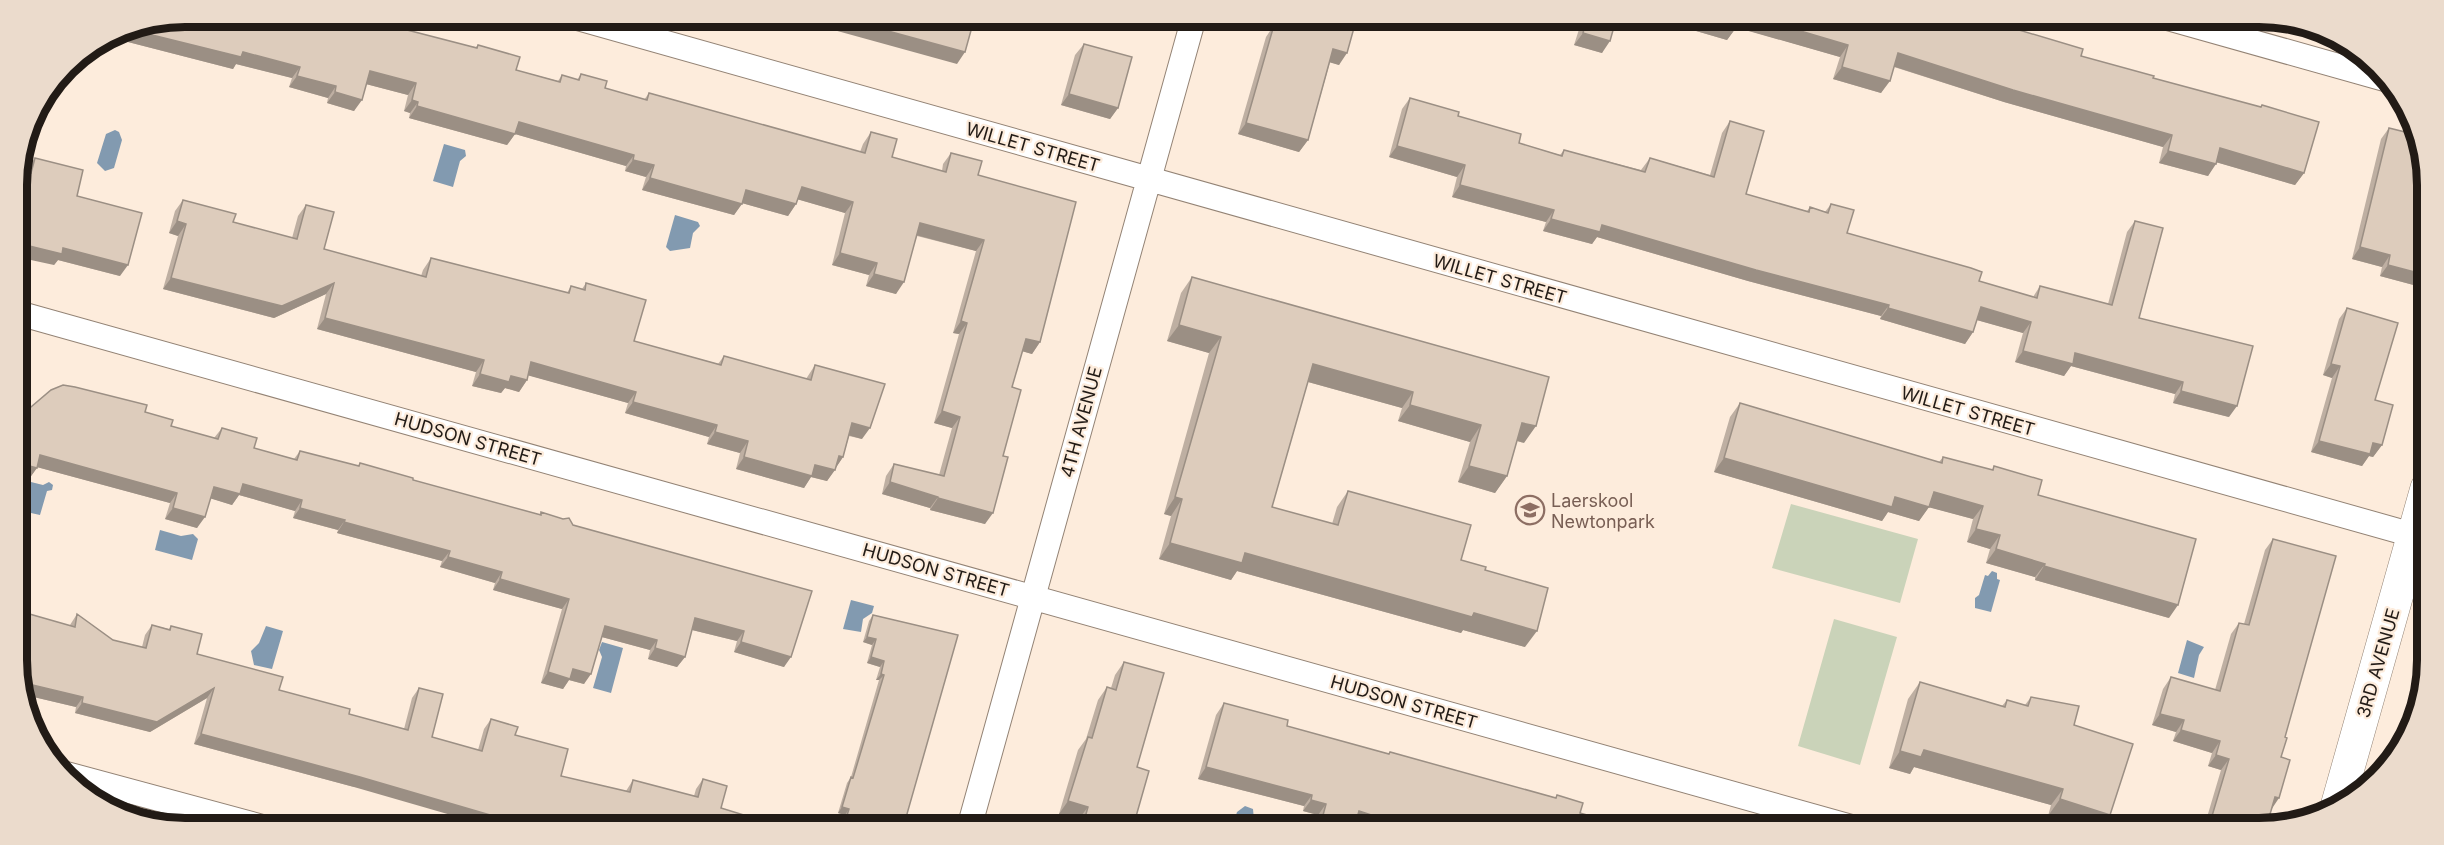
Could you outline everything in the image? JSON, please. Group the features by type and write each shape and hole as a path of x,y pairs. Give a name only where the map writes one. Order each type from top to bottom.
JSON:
{"street":[{"name":"WILLET STREET","path":"612,27 2417,537"},
{"name":"4TH AVENUE","path":"972,818 1191,27"},
{"path":"2202,27 2373,76"},
{"name":"HUDSON STREET","path":"27,316 1819,818"},
{"name":"3RD AVENUE","path":"2339,796 2417,551"},
{"path":"78,776 230,818"}],"green space":[{"path":"1791,504 1918,539 1900,603 1772,568"},
{"path":"1834,619 1897,637 1860,765 1798,746"}],"water":[{"path":"115,130 119,132 122,140 114,168 105,171 97,163 106,134"},
{"path":"444,144 465,150 466,156 460,161 453,187 433,181"},
{"path":"675,215 698,222 700,226 693,233 690,248 670,251 666,247"},
{"path":"31,482 43,485 49,482 53,485 52,490 47,491 40,515 27,512 27,495"},
{"path":"160,530 181,536 193,534 198,539 192,560 155,550"},
{"path":"1992,571 1997,573 1997,579 2000,580 1991,612 1975,608 1975,598 1979,595 1985,575 1988,576"},
{"path":"851,600 874,606 872,613 863,619 861,632 843,629"},
{"path":"266,626 283,631 272,669 254,665 251,651 259,643"},
{"path":"2187,640 2204,647 2199,655 2194,678 2178,673"},
{"path":"602,642 623,648 611,693 593,688 602,657 599,650"},
{"path":"1245,806 1253,809 1254,818 1235,818 1237,812"}],"building":[{"path":"175,27 396,27 477,48 478,45 520,57 516,70 560,82 562,75 579,80 581,74 607,81 605,88 647,100 649,93 865,153 871,132 897,139 892,157 946,172 951,153 982,161 978,175 1076,202 1040,342 1026,339 1012,387 1021,390 1003,456 1008,457 993,513 890,482 894,464 944,476 960,417 942,411 967,323 961,321 984,240 920,223 904,282 874,274 877,263 840,253 853,202 802,187 796,204 746,190 742,204 650,178 654,165 633,160 634,155 519,122 515,134 417,106 418,102 412,100 416,83 370,71 362,100 335,92 336,86 297,76 300,67 243,52 241,57 142,33"},
{"path":"873,27 972,27 965,52"},
{"path":"1273,27 1354,27 1347,53 1333,49 1308,140 1246,123"},
{"path":"1584,27 1614,27 1610,41 1583,33"},
{"path":"1787,27 2009,27 2083,49 2081,56 2154,76 2153,78 2261,107 2262,105 2319,122 2304,173 2220,148 2216,164 2168,151 2172,135 2013,90 1898,53 1890,81 1842,67 1848,45"},
{"path":"1084,44 1132,57 1118,108 1069,94"},
{"path":"1410,98 1459,112 1458,116 1521,134 1519,143 1562,156 1564,150 1645,172 1650,158 1714,177 1730,121 1764,131 1746,194 1809,212 1810,207 1828,213 1831,204 1854,210 1847,233 1971,268 1982,272 1979,281 2037,298 2040,286 2112,305 2135,221 2163,228 2139,318 2253,346 2237,406 2181,391 2183,382 2075,353 2073,364 2023,351 2031,322 1981,307 1973,332 1888,308 1889,305 1756,270 1602,225 1600,232 1551,219 1554,210 1460,185 1465,165 1397,146"},
{"path":"2389,128 2408,133 2416,165 2417,273 2388,265 2390,255 2360,247"},
{"path":"35,158 83,170 77,196 142,213 128,265 63,248 62,254 27,245 27,175 27,172 31,173"},
{"path":"183,200 236,214 233,222 297,239 306,205 334,212 324,249 426,277 431,258 569,293 571,286 585,290 586,283 646,300 634,341 721,365 724,356 811,380 815,365 885,384 870,428 852,423 843,457 839,456 835,470 815,465 812,476 744,457 748,441 715,432 717,425 633,402 636,392 531,362 527,380 511,376 509,382 480,374 484,360 325,318 334,283 282,306 171,278 186,224 177,221"},
{"path":"1192,277 1549,377 1536,426 1522,423 1507,476 1469,466 1481,425 1410,405 1413,392 1313,364 1272,507 1338,525 1348,491 1471,525 1461,560 1486,567 1485,570 1548,588 1537,631 1474,613 1472,617 1245,553 1242,563 1170,543 1182,499 1175,497 1221,337 1179,325"},
{"path":"2347,308 2398,323 2375,400 2393,405 2382,445 2373,443 2370,454 2319,441 2340,366 2331,364"},
{"path":"63,385 147,405 145,412 173,420 171,426 218,439 222,428 257,438 254,448 297,460 300,451 359,466 360,463 541,515 541,512 563,519 569,518 573,525 812,591 791,657 741,642 744,631 695,618 685,657 655,648 657,640 605,626 591,674 573,669 570,679 548,672 569,599 500,579 502,572 448,557 450,551 300,508 302,500 243,484 240,494 214,487 205,517 173,508 177,493 40,455 37,468 27,465 27,410 51,390"},
{"path":"1740,403 1942,463 1943,457 1993,470 1994,466 2042,480 2038,495 2196,539 2178,605 2044,566 2045,564 1996,549 2000,535 1976,529 1983,506 1934,492 1929,507 1895,497 1892,507 1724,458"},
{"path":"2273,539 2336,556 2285,737 2287,738 2281,757 2290,760 2279,798 2275,797 2269,818 2211,818 2229,759 2216,755 2220,741 2181,730 2184,720 2160,714 2171,677 2220,691 2239,623 2249,625"},
{"path":"27,613 75,627 77,614 113,640 146,648 152,625 170,630 171,626 202,634 197,654 283,677 279,690 350,709 349,714 408,730 419,688 443,694 432,737 482,751 491,719 518,727 515,735 568,749 561,776 630,792 633,780 698,797 703,779 727,786 721,808 747,816 746,818 500,818 201,734 214,688 157,722 82,703 83,697 29,684"},
{"path":"873,615 958,635 906,818 846,818 849,809 842,807 884,675 881,674 884,661 871,657 876,639 867,637"},
{"path":"1124,662 1164,673 1137,767 1149,771 1136,818 1085,818 1088,807 1068,801 1088,737 1092,738 1107,687 1116,690"},
{"path":"1920,682 2005,707 2007,700 2028,706 2031,697 2079,706 2074,725 2133,744 2110,815 2060,799 2063,789 1924,750 1921,757 1900,751"},
{"path":"1224,703 1288,720 1287,726 1556,798 1557,795 1583,803 1580,813 1597,818 1380,818 1359,811 1357,818 1322,818 1326,804 1311,800 1312,795 1206,767"}],"place":[{"name":"Laerskool Newtonpark","path":"1530,510"}]}
